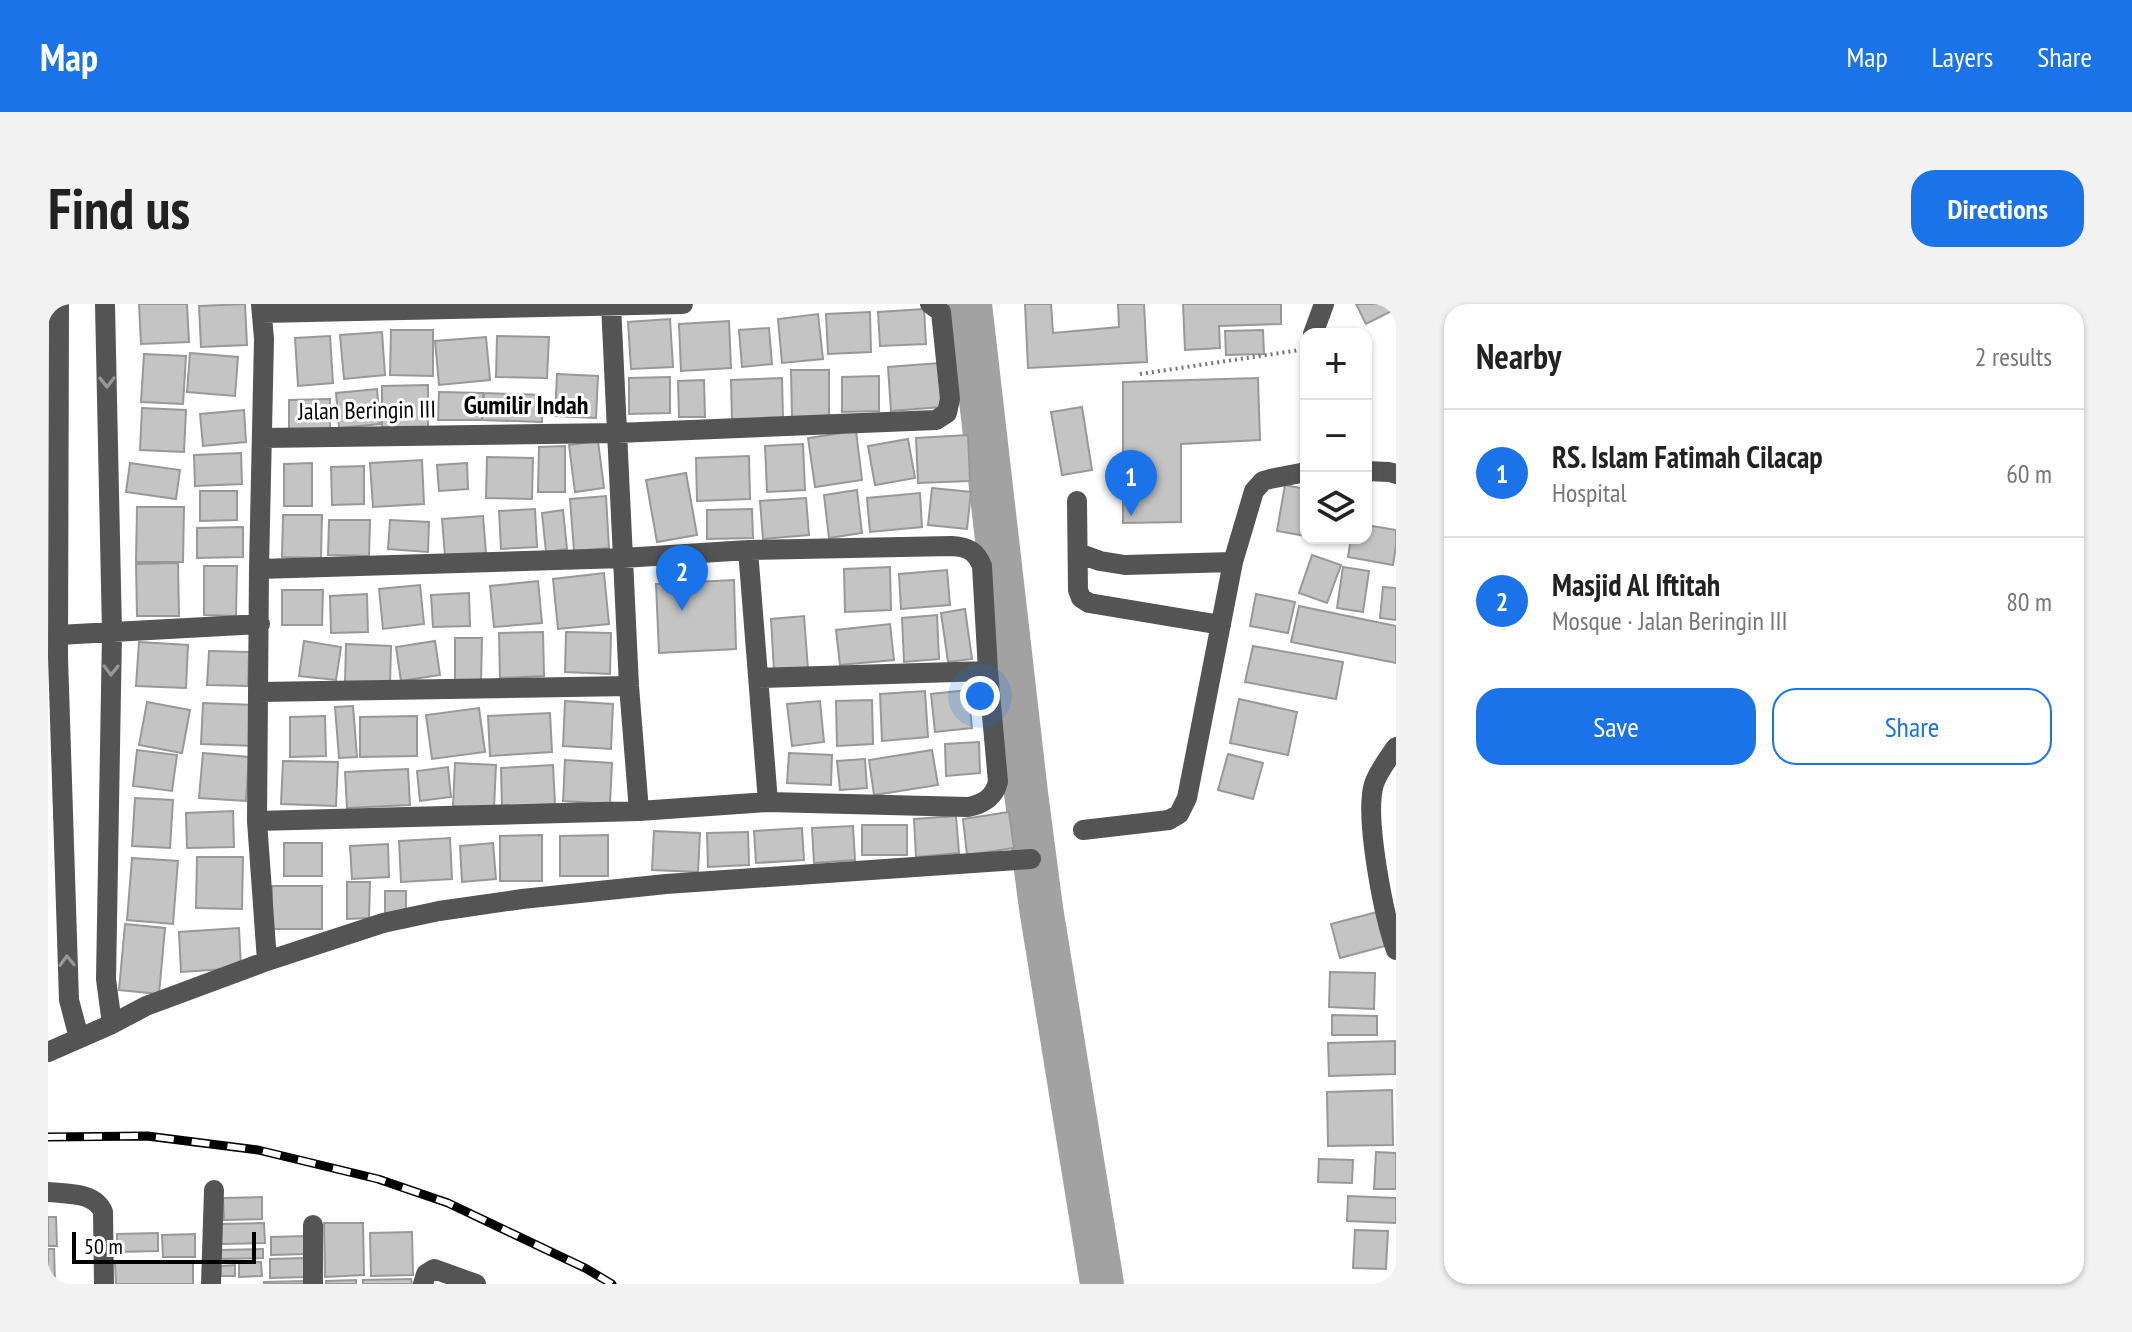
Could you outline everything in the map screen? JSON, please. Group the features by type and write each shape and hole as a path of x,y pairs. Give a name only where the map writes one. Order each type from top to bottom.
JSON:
{"street":[{"path":"105,304 112,633 106,979 112,1024"},
{"path":"611,304 629,686 639,811"},
{"path":"267,961 257,821 262,308 683,304"},
{"name":"Jalan Beringin III","path":"263,438 617,433 936,420 947,413 950,399 941,312 930,304"},
{"path":"1315,328 1324,304"},
{"path":"56,308 58,635 53,657 69,1000 79,1038"},
{"path":"1372,471 1396,474"},
{"path":"1083,830 1169,820 1179,814 1187,798 1233,562 1254,491 1270,479 1300,473"},
{"path":"1077,501 1078,590 1081,598 1089,603 1221,625"},
{"path":"257,821 639,811 768,802 968,807 979,805 996,791 998,782 982,566 971,550 952,546 748,550 623,558 259,569"},
{"path":"748,550 768,802"},
{"path":"1078,553 1125,565 1233,562"},
{"path":"58,635 260,624"},
{"path":"758,678 988,671"},
{"path":"259,692 629,686"},
{"path":"1396,747 1373,787 1372,830 1389,931 1396,950"},
{"path":"48,1052 146,1006 267,961 383,923 439,911 666,884 1031,859"},
{"path":"211,1284 214,1190"},
{"path":"48,1192 76,1194 100,1203 103,1212 104,1284"},
{"path":"313,1225 313,1284"},
{"path":"423,1284 426,1274 434,1269 476,1284"}],"path":[{"path":"1140,374 1300,350"}],"building":[{"path":"139,304 187,304 189,342 141,344"},
{"path":"245,304 247,345 201,347 199,306"},
{"path":"1025,304 1051,304 1053,333 1119,327 1118,304 1144,304 1147,362 1028,368"},
{"path":"1183,304 1281,304 1281,324 1219,326 1220,348 1185,350"},
{"path":"1356,304 1394,304 1396,309 1366,324"},
{"path":"924,309 926,344 880,346 878,312"},
{"path":"870,312 871,352 828,354 826,314"},
{"path":"818,314 823,359 782,363 778,319"},
{"path":"670,319 673,367 631,369 628,322"},
{"path":"729,321 731,368 681,371 679,324"},
{"path":"769,328 772,364 742,367 739,330"},
{"path":"391,330 433,330 433,376 390,375"},
{"path":"1263,330 1264,354 1226,355 1225,331"},
{"path":"382,332 385,375 344,379 340,335"},
{"path":"330,336 333,383 298,386 295,338"},
{"path":"497,336 549,337 547,378 496,377"},
{"path":"486,337 490,380 439,385 435,341"},
{"path":"190,353 238,357 235,396 187,392"},
{"path":"144,354 186,356 183,404 141,402"},
{"path":"939,363 942,407 891,411 888,367"},
{"path":"791,370 829,370 829,417 792,417"},
{"path":"557,374 598,376 596,418 555,416"},
{"path":"879,376 879,411 842,412 842,377"},
{"path":"670,377 670,413 629,414 629,378"},
{"path":"782,378 783,418 732,420 731,380"},
{"path":"1258,378 1260,440 1181,444 1181,522 1123,523 1123,382"},
{"path":"704,380 705,417 679,417 678,381"},
{"path":"428,385 428,428 382,429 382,386"},
{"path":"377,389 380,424 339,428 336,393"},
{"path":"439,392 483,393 482,420 438,420"},
{"path":"484,393 543,395 542,422 482,420"},
{"path":"330,399 330,430 289,431 289,400"},
{"path":"1082,407 1092,470 1062,475 1051,412"},
{"path":"142,408 186,410 184,452 140,450"},
{"path":"244,410 246,442 203,446 200,414"},
{"path":"856,431 862,480 815,487 808,438"},
{"path":"968,435 970,481 918,483 916,438"},
{"path":"908,439 915,478 875,485 868,446"},
{"path":"598,441 604,488 575,492 569,445"},
{"path":"803,444 805,490 767,492 765,446"},
{"path":"565,446 565,492 538,492 539,447"},
{"path":"241,453 242,484 195,486 194,455"},
{"path":"749,456 750,499 697,501 696,458"},
{"path":"487,457 533,458 532,499 486,498"},
{"path":"422,460 424,504 373,507 370,463"},
{"path":"130,463 180,470 176,499 126,492"},
{"path":"312,463 312,506 284,506 284,464"},
{"path":"467,463 468,489 439,491 437,465"},
{"path":"364,466 364,504 332,505 331,467"},
{"path":"686,473 697,535 657,542 646,480"},
{"path":"1285,485 1300,488 1300,535 1277,531"},
{"path":"932,488 971,492 967,529 928,525"},
{"path":"857,490 862,533 829,538 824,495"},
{"path":"200,491 237,491 237,520 200,521"},
{"path":"920,493 922,527 870,532 867,498"},
{"path":"606,496 609,548 574,551 570,499"},
{"path":"806,498 809,535 763,539 760,501"},
{"path":"137,507 184,507 183,562 136,562"},
{"path":"535,509 537,547 501,549 499,511"},
{"path":"752,509 753,538 707,539 707,510"},
{"path":"563,510 567,549 546,552 542,513"},
{"path":"283,515 322,515 321,558 282,557"},
{"path":"483,516 486,553 445,556 442,519"},
{"path":"329,520 370,520 369,556 328,555"},
{"path":"390,520 429,522 428,552 388,549"},
{"path":"1372,526 1396,530 1393,565 1348,557 1350,544 1372,544"},
{"path":"243,527 243,557 197,558 197,528"},
{"path":"1312,555 1341,565 1327,603 1299,593"},
{"path":"178,563 179,616 137,616 136,564"},
{"path":"204,566 237,566 236,616 204,615"},
{"path":"890,567 891,610 845,612 844,569"},
{"path":"1343,567 1369,571 1363,612 1337,608"},
{"path":"947,570 950,605 901,609 899,574"},
{"path":"604,573 609,624 558,629 553,579"},
{"path":"734,580 736,649 659,653 656,584"},
{"path":"538,581 542,623 494,627 490,586"},
{"path":"420,585 424,624 383,629 379,589"},
{"path":"1383,587 1396,588 1396,620 1380,618"},
{"path":"282,590 323,590 322,625 282,625"},
{"path":"469,593 470,626 433,627 431,595"},
{"path":"367,594 368,632 331,633 330,596"},
{"path":"1256,594 1295,602 1288,633 1250,626"},
{"path":"1299,606 1396,626 1396,663 1291,642"},
{"path":"965,609 972,659 948,662 941,613"},
{"path":"937,615 939,659 904,662 902,618"},
{"path":"804,616 808,669 774,671 771,619"},
{"path":"890,624 894,660 840,665 836,630"},
{"path":"543,632 544,676 500,678 499,633"},
{"path":"566,632 611,633 610,674 565,672"},
{"path":"455,638 482,638 481,681 455,681"},
{"path":"304,641 341,647 336,680 299,676"},
{"path":"435,641 440,675 401,681 396,647"},
{"path":"139,642 188,645 186,688 136,686"},
{"path":"346,644 391,646 390,686 345,684"},
{"path":"1253,646 1343,662 1336,699 1245,682"},
{"path":"209,651 249,652 248,686 207,685"},
{"path":"968,690 972,728 935,732 931,694"},
{"path":"925,691 928,737 882,741 880,694"},
{"path":"1239,699 1297,712 1288,755 1230,743"},
{"path":"872,700 873,744 837,746 836,701"},
{"path":"565,701 613,704 611,749 563,746"},
{"path":"820,701 824,742 792,746 787,704"},
{"path":"147,702 190,710 182,753 139,745"},
{"path":"203,703 258,705 257,746 201,744"},
{"path":"353,706 357,757 339,758 335,707"},
{"path":"479,708 485,752 432,759 426,715"},
{"path":"550,713 552,752 490,756 488,716"},
{"path":"325,716 326,756 290,757 290,717"},
{"path":"417,716 417,756 360,757 360,717"},
{"path":"979,742 980,773 946,776 945,744"},
{"path":"137,750 177,755 172,791 133,786"},
{"path":"932,750 938,785 874,795 869,760"},
{"path":"203,753 249,757 246,801 199,798"},
{"path":"789,753 832,755 831,785 787,783"},
{"path":"1228,754 1263,763 1253,799 1218,790"},
{"path":"865,759 867,788 840,790 837,761"},
{"path":"565,760 612,763 610,804 563,801"},
{"path":"283,761 338,762 336,806 281,804"},
{"path":"455,763 496,765 494,808 453,806"},
{"path":"553,765 555,804 502,807 501,768"},
{"path":"448,767 451,797 420,801 417,771"},
{"path":"408,769 410,805 347,808 345,772"},
{"path":"135,798 173,800 170,848 132,846"},
{"path":"233,811 234,847 187,848 186,813"},
{"path":"1009,812 1014,848 967,855 963,819"},
{"path":"956,816 959,853 916,857 914,819"},
{"path":"862,825 907,825 907,855 862,855"},
{"path":"853,826 855,860 814,863 812,828"},
{"path":"802,828 804,860 756,863 754,831"},
{"path":"654,831 700,833 698,872 652,870"},
{"path":"748,832 749,865 708,867 707,833"},
{"path":"542,835 542,881 500,881 500,836"},
{"path":"608,835 608,876 560,876 560,836"},
{"path":"450,838 452,879 401,882 399,841"},
{"path":"284,843 322,843 322,876 284,876"},
{"path":"493,843 496,879 462,882 460,846"},
{"path":"388,844 389,877 352,879 350,846"},
{"path":"197,857 243,857 242,909 196,908"},
{"path":"132,858 178,861 173,924 127,920"},
{"path":"347,882 370,882 369,918 347,919"},
{"path":"272,886 322,886 322,929 272,929"},
{"path":"385,891 406,891 406,913 385,913"},
{"path":"1377,912 1385,946 1340,958 1331,924"},
{"path":"125,924 165,928 159,994 119,990"},
{"path":"239,928 241,968 181,972 179,932"},
{"path":"1330,972 1375,973 1374,1009 1329,1007"},
{"path":"1332,1015 1377,1016 1377,1035 1332,1035"},
{"path":"1395,1041 1395,1074 1329,1076 1328,1043"},
{"path":"1392,1090 1393,1145 1328,1146 1327,1092"},
{"path":"1376,1152 1396,1153 1396,1189 1374,1189"},
{"path":"1319,1159 1353,1160 1352,1183 1318,1182"},
{"path":"1348,1196 1396,1198 1396,1223 1347,1221"},
{"path":"262,1197 262,1219 224,1220 223,1198"},
{"path":"48,1217 56,1217 57,1246 48,1246"},
{"path":"264,1223 265,1243 221,1244 220,1224"},
{"path":"324,1223 363,1223 364,1275 325,1277"},
{"path":"1355,1230 1388,1231 1386,1269 1353,1268"},
{"path":"412,1232 413,1275 371,1276 370,1233"},
{"path":"158,1233 158,1251 117,1252 117,1234"},
{"path":"195,1234 195,1257 163,1257 162,1235"},
{"path":"306,1236 306,1254 271,1255 271,1237"},
{"path":"48,1249 54,1249 55,1282 48,1282"},
{"path":"263,1249 263,1258 219,1259 219,1250"},
{"path":"305,1258 306,1277 270,1278 270,1259"},
{"path":"193,1261 193,1284 116,1284 115,1263"},
{"path":"261,1262 262,1276 239,1277 239,1263"},
{"path":"235,1265 235,1276 221,1276 221,1266"},
{"path":"411,1279 412,1284 363,1284 363,1280"},
{"path":"356,1280 356,1284 326,1284 326,1281"},
{"path":"305,1281 305,1284 264,1284 264,1282"}],"waterway":[{"path":"970,304 1041,908 1102,1284"}],"railway":[{"path":"48,1137 147,1136 258,1150 378,1179 448,1203 612,1284"}],"place":[{"name":"RS. Islam Fatimah Cilacap","path":"1131,516"},
{"name":"Masjid Al Iftitah","path":"682,611"}],"district":[{"name":"Gumilir Indah","path":"526,404"}]}
